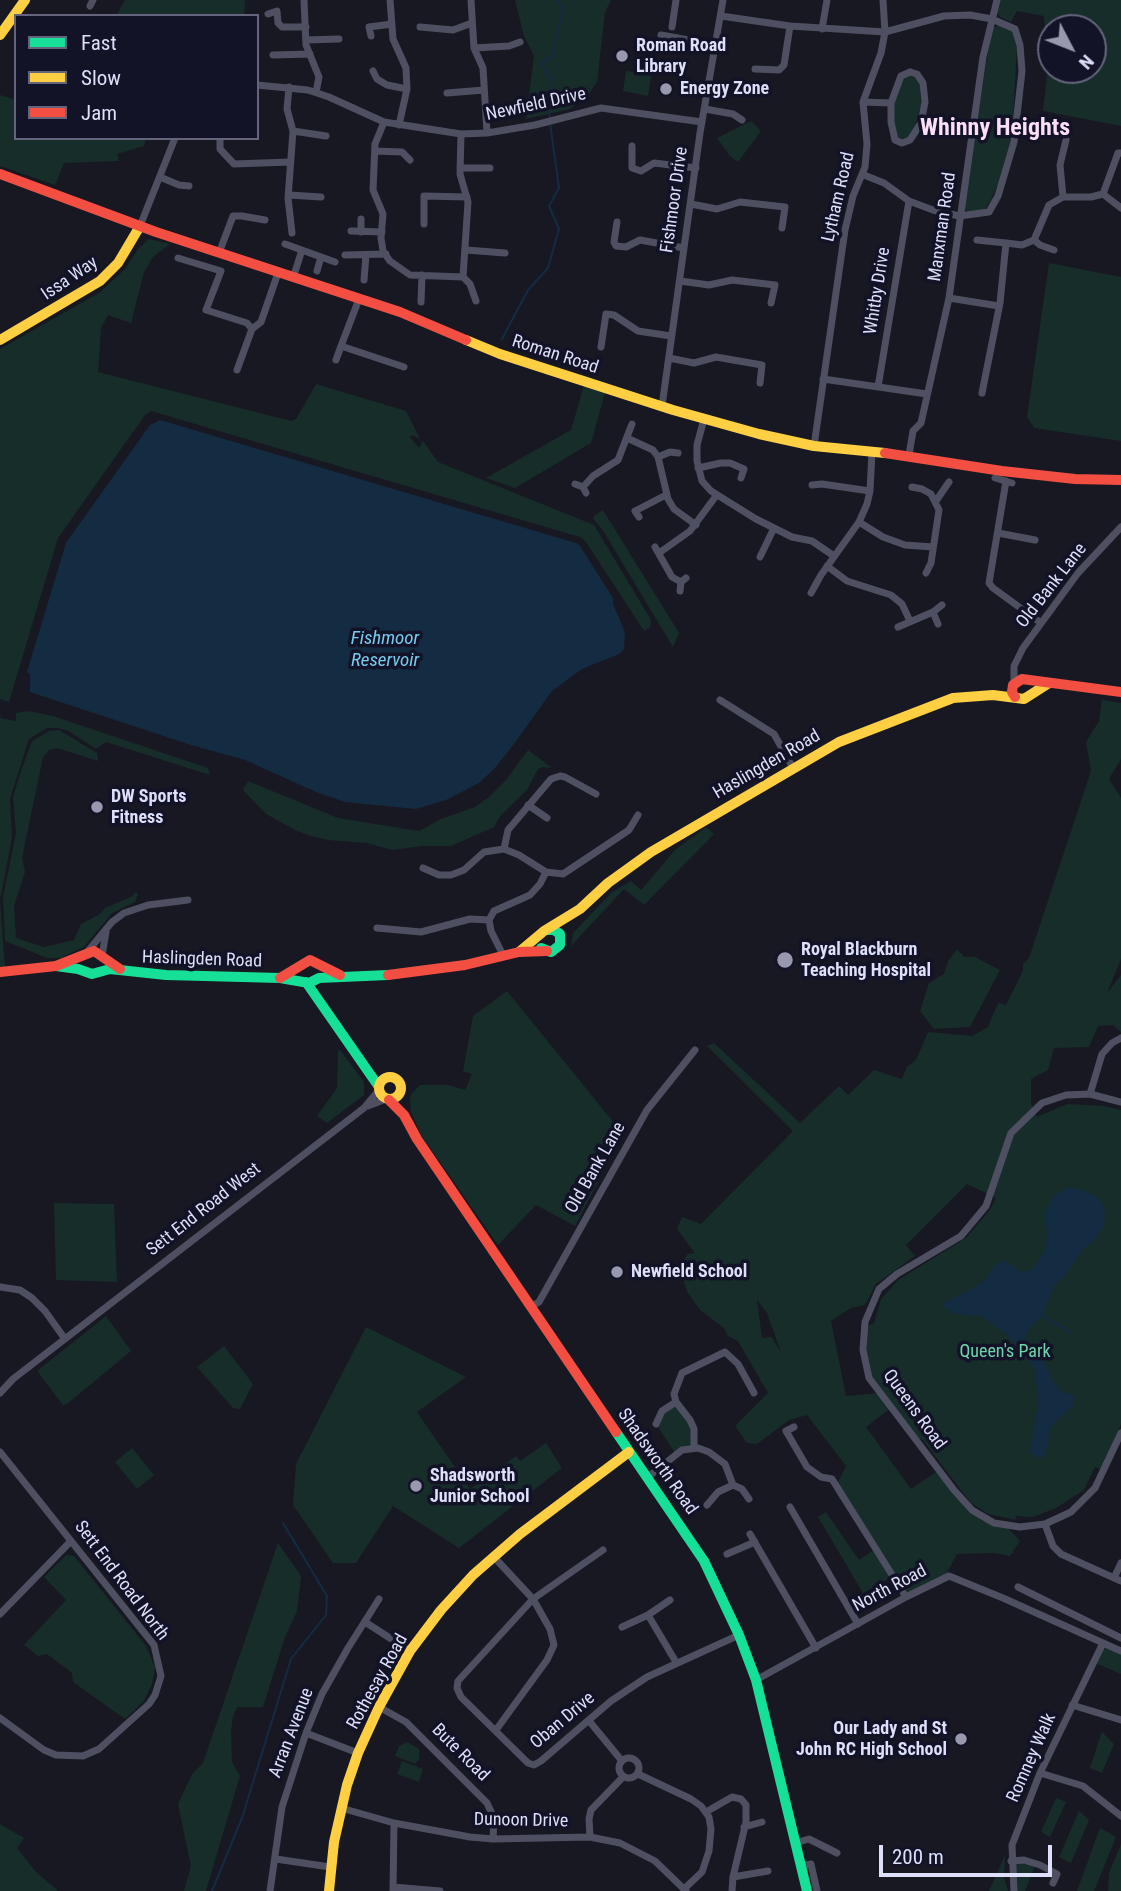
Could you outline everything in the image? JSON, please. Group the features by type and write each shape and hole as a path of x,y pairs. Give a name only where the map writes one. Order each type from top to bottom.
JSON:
{"main road":[{"path":"0,35 14,15"},
{"name":"Roman Road","path":"0,174 140,226 400,312 500,354 704,419 814,446 909,455 1075,480 1121,480"},
{"name":"Issa Way","path":"0,340 100,281 118,263 140,226"},
{"path":"1019,682 1121,692"},
{"path":"1019,682 1031,685 1031,694"},
{"path":"1019,682 1012,692 1015,697 1024,699 1049,683"},
{"name":"Haslingden Road","path":"993,695 1019,682"},
{"name":"Haslingden Road","path":"519,952 580,909 608,883 651,852 844,740 962,696 1015,697"},
{"name":"Haslingden Road","path":"562,941 580,909"},
{"path":"544,932 557,932 562,941 558,949 547,951 540,944 544,932"},
{"path":"0,972 56,966 92,974 101,970 104,964 103,956 94,951 56,966"},
{"name":"Haslingden Road","path":"319,978 375,977 421,972 519,952 547,951"},
{"path":"85,953 81,965 85,971"},
{"name":"Haslingden Road","path":"103,956 123,971"},
{"path":"319,978 313,982 305,982 300,977 299,968 306,961 316,962 320,968 320,1002"},
{"name":"Haslingden Road","path":"316,962 342,976"},
{"name":"Haslingden Road","path":"280,978 299,968"},
{"name":"Haslingden Road","path":"101,970 280,978 305,982"},
{"name":"Shadsworth Road","path":"305,982 387,1100 404,1115 423,1148 704,1560 739,1635 756,1680 807,1891"},
{"path":"364,1065 391,1077"},
{"path":"379,1088 382,1080 391,1077"},
{"name":"Shadsworth Road","path":"391,1077 399,1082 404,1115"},
{"path":"387,1100 396,1098 401,1092"},
{"name":"Rothesay Road","path":"329,1891 330,1867 341,1808 358,1753 379,1707 410,1651 441,1610 473,1575 520,1534 629,1452"}],"street":[{"path":"304,0 306,40 319,77 316,92"},
{"path":"390,0 393,39 406,68 407,89 399,125"},
{"path":"471,0 474,48 483,68 487,133"},
{"path":"672,27 676,0"},
{"name":"Fishmoor Drive","path":"662,406 702,122 723,0"},
{"path":"822,29 827,0"},
{"name":"Lytham Road","path":"814,446 845,230 853,196 864,175 867,144 863,102 881,53 885,32 883,0"},
{"name":"Manxman Road","path":"909,455 913,431 920,423 949,298 983,57 997,0"},
{"path":"268,14 277,11 278,23 282,27 306,27"},
{"path":"721,16 790,26 885,32 944,16 970,15 992,19 1015,29 1020,45 1022,71 1014,142 998,196 989,212 959,216 909,201 884,183 864,175"},
{"path":"420,27 453,30 472,23"},
{"path":"370,36 369,27 392,24"},
{"path":"755,69 779,71 784,65 790,26"},
{"path":"661,35 716,45"},
{"path":"306,40 339,39"},
{"path":"474,48 509,46 520,42"},
{"path":"273,55 310,54"},
{"path":"373,71 377,79 387,85 407,89"},
{"path":"910,72 917,74 923,83 925,102 921,123 910,140 902,143 895,139 891,103 901,76 910,72"},
{"name":"Newfield Drive","path":"259,85 316,92 384,122 461,134 487,133 535,125 601,108 702,122"},
{"path":"289,87 287,108 293,131 289,195 292,233"},
{"path":"447,93 484,90"},
{"path":"863,102 891,103"},
{"path":"705,109 733,114 741,120"},
{"path":"384,122 375,144 373,190 383,214 382,232 386,254 400,270 410,275 463,277 470,284 476,301"},
{"path":"293,131 326,136"},
{"path":"461,134 460,169 467,197 463,277"},
{"path":"140,226 174,140"},
{"path":"220,140 220,149 234,164 290,162"},
{"path":"1063,197 1060,165 1066,140"},
{"path":"632,146 632,168 641,171 654,163 696,168"},
{"path":"375,151 402,152 410,160"},
{"path":"1103,194 1118,153 1121,153"},
{"path":"460,169 491,168"},
{"path":"160,177 179,186 189,186"},
{"path":"977,240 1022,245 1034,240 1049,205 1063,197 1103,194"},
{"path":"1103,194 1121,208"},
{"path":"289,195 321,197"},
{"path":"424,224 424,196 467,197"},
{"name":"Whitby Drive","path":"878,387 909,201"},
{"path":"691,204 717,209 740,202 785,207 782,228"},
{"path":"219,253 233,216 265,220"},
{"path":"361,219 361,232"},
{"path":"617,222 614,242 617,246 626,247 640,240 684,248"},
{"path":"352,231 382,232"},
{"path":"1034,240 1054,250"},
{"path":"982,393 999,306 1006,243"},
{"path":"285,244 335,262"},
{"path":"293,278 302,250"},
{"path":"466,250 502,255"},
{"path":"364,280 366,254"},
{"path":"345,255 386,254"},
{"path":"317,271 321,257"},
{"path":"178,258 221,271 206,310 247,323 252,329"},
{"path":"237,370 252,329 261,322 278,273"},
{"path":"421,302 422,275"},
{"path":"680,281 709,285 732,280 775,285 771,303"},
{"path":"949,298 999,306"},
{"path":"336,360 359,299"},
{"path":"601,347 606,314 620,319 638,331 671,336"},
{"path":"341,346 404,367"},
{"path":"669,358 694,363 716,357 762,365 760,383"},
{"path":"823,379 927,394"},
{"path":"704,419 697,445 698,468 702,481 716,496 792,537 811,541 834,556"},
{"path":"581,488 593,476 618,460 632,424"},
{"path":"628,438 650,447 658,457 666,495 674,509 695,525"},
{"path":"658,457 670,452 678,453"},
{"path":"811,593 859,522 870,491 872,452"},
{"path":"698,468 721,463 744,469 741,478"},
{"path":"995,478 1009,482 989,583 1041,623"},
{"path":"936,501 949,482"},
{"path":"812,485 870,491"},
{"path":"912,487 922,489 936,501 939,510 926,573"},
{"path":"639,517 635,511 666,495"},
{"path":"680,591 683,580 672,577 657,550 686,535 716,496"},
{"path":"859,522 883,537 905,545 933,547"},
{"name":"Old Bank Lane","path":"1019,682 1014,668 1017,658 1078,573 1121,527"},
{"path":"760,557 774,528"},
{"path":"998,533 1035,540"},
{"path":"827,566 848,581 891,594 902,604 910,621"},
{"path":"898,627 933,612 942,605"},
{"path":"933,612 938,624"},
{"path":"720,700 774,734 793,768"},
{"path":"504,849 508,830 543,786 555,777 565,778 594,793 586,800"},
{"path":"528,805 547,819"},
{"path":"426,880 426,870 443,876 457,874 484,852 504,849 546,872 559,874 570,870 629,831 638,815"},
{"path":"503,956 491,931 489,920 494,911 530,895 546,872"},
{"path":"85,953 115,919 129,910 187,900"},
{"path":"377,927 421,932 470,919 489,920"},
{"path":"103,956 106,931"},
{"path":"1090,1094 1102,1054 1112,1042 1121,1038"},
{"name":"Old Bank Lane","path":"532,1306 540,1301 647,1110 695,1050"},
{"name":"Sett End Road West","path":"65,1339 364,1108 379,1088"},
{"name":"Queens Road","path":"1120,1438 1095,1488 1071,1512 1045,1524 1020,1527 994,1523 972,1510 954,1490 869,1378 863,1350 865,1322 878,1289 897,1274 961,1236 986,1206 1011,1133 1041,1103 1066,1095 1090,1094 1121,1101"},
{"name":"Sett End Road West","path":"364,1108 387,1100"},
{"path":"0,1287 20,1290 32,1298 65,1339 13,1379 0,1393"},
{"path":"694,1447 694,1429 676,1402 676,1386 682,1373 725,1352 738,1364 754,1393"},
{"path":"656,1424 662,1410 676,1402"},
{"path":"794,1427 786,1431 807,1467 821,1477 832,1479 906,1597"},
{"path":"648,1477 682,1450 694,1447 709,1452 725,1464 733,1485 742,1489 749,1499"},
{"name":"Sett End Road North","path":"0,1452 154,1645 161,1676 149,1704 99,1749 83,1756 55,1755 44,1750 0,1718"},
{"path":"707,1505 718,1492 733,1485"},
{"path":"790,1507 858,1624"},
{"path":"1045,1524 1053,1546 1061,1554 1118,1579 1121,1563"},
{"path":"750,1534 817,1647"},
{"path":"0,1614 71,1541"},
{"path":"727,1554 755,1542"},
{"path":"533,1599 603,1550"},
{"path":"494,1557 533,1599 550,1629 554,1645 547,1660 496,1730"},
{"name":"North Road","path":"756,1680 764,1678 906,1597 944,1578 955,1577 1121,1651"},
{"path":"1018,1587 1121,1638"},
{"name":"Arran Avenue","path":"270,1891 282,1807 306,1733 322,1694 379,1599"},
{"name":"Oban Drive","path":"533,1599 458,1681 457,1688 461,1697 528,1763 534,1765 590,1722 611,1701 647,1677 739,1635"},
{"path":"622,1627 648,1615 670,1600"},
{"path":"648,1615 676,1662"},
{"path":"365,1622 410,1651"},
{"name":"Romney Walk","path":"1014,1891 1012,1844 1041,1773 1103,1643"},
{"path":"1072,1705 1121,1720"},
{"name":"Bute Road","path":"379,1707 407,1721 487,1803 494,1818 493,1839"},
{"path":"590,1722 622,1761"},
{"path":"306,1733 358,1753"},
{"path":"623,1777 619,1770 622,1761 627,1758 635,1760 639,1766 638,1774"},
{"path":"1041,1773 1083,1786 1121,1816"},
{"path":"623,1777 631,1778 638,1774"},
{"path":"638,1774 691,1799 706,1812 711,1829 709,1851 702,1872 685,1890"},
{"path":"590,1837 591,1810 623,1777"},
{"path":"706,1812 732,1797 738,1797 747,1808 732,1891"},
{"name":"Dunoon Drive","path":"341,1808 437,1832 493,1839 590,1837 620,1843 655,1861 685,1890"},
{"path":"744,1827 762,1822"},
{"path":"394,1823 393,1889 440,1891"},
{"path":"795,1843 809,1839 837,1853"},
{"path":"276,1859 330,1867"},
{"path":"1011,1861 1024,1860 1040,1864 1057,1874 1053,1882"},
{"name":"Shadsworth Road","path":"801,1866 811,1864 817,1891"},
{"path":"733,1877 768,1871"}],"green space":[{"path":"125,0 245,0 244,14 117,14"},
{"path":"515,0 611,0 605,12 597,82 586,98 570,109 526,119 534,56 524,36"},
{"path":"1000,0 1121,0 1121,126 1043,111 1046,84 1107,84 1107,14 1037,15 1017,11 1011,22 1000,17 997,12"},
{"path":"999,25 1012,30 1017,46 1012,137 991,200 984,211 966,211 963,207 992,28"},
{"path":"626,71 651,75 648,96 623,91"},
{"path":"904,76 915,76 920,84 921,106 915,126 908,137 900,139 896,134 893,119 894,101"},
{"path":"0,95 14,99 14,140 146,140 144,146 117,154 119,161 64,163 55,185 0,166"},
{"path":"751,121 761,131 738,162 717,138"},
{"path":"149,239 170,244 153,257 144,272 131,323 108,315 101,328 98,372 291,421 296,419 316,384 406,411 420,439 412,435 410,437 419,448 423,441 438,462 594,525 651,620 650,627 644,631 586,542 580,537 151,411 145,415 58,538 9,702 0,699 0,349 99,293 125,269 139,248"},
{"path":"1049,263 1121,277 1121,441 1034,428 1027,417"},
{"path":"585,382 606,389 591,443 515,488 486,478 571,430"},
{"path":"603,510 679,633 673,647 602,529 593,519"},
{"name":"Queen's Park","path":"1102,700 1121,703 1121,759 1109,779 1121,798 1121,959 1107,993 1121,975 1121,1032 1113,1025 1098,1026 1089,1047 1054,1048 1048,1070 1031,1079 1031,1103 1037,1117 1067,1104 1121,1110 1121,1424 1101,1469 1095,1467 1084,1490 1056,1508 1033,1517 1015,1516 1017,1520 988,1514 970,1502 922,1439 916,1440 891,1408 866,1427 911,1489 939,1470 972,1510 1004,1524 1020,1541 1010,1556 995,1553 957,1554 944,1578 906,1597 892,1577 863,1593 818,1517 826,1512 859,1560 874,1550 834,1490 846,1466 807,1415 789,1420 757,1444 747,1443 735,1426 768,1393 738,1341 728,1336 724,1328 700,1310 684,1283 682,1262 688,1254 695,1253 677,1229 682,1217 701,1224 793,1131 707,1046 714,1043 800,1123 839,1086 848,1095 874,1070 902,1079 907,1067 916,1060 928,1032 972,1036 988,1027 998,1003 1006,1005 1023,971 1023,964 1029,958 1091,771 1086,742 1099,721","holes":["967,1184 996,1198 989,1211 966,1238 898,1280 881,1299 874,1323 865,1328 869,1378 879,1393 846,1396 831,1321 851,1308 865,1305 876,1284 915,1256 906,1245","757,1300 767,1313 781,1352 771,1337 762,1338"]},
{"path":"29,711 53,716 208,768 210,775 106,742 96,749 69,731 58,728 47,728 29,739 10,799 12,838 0,900 0,715 1,718 16,721 16,713"},
{"path":"59,730 97,753 98,761 57,748 49,750 43,757 22,858 25,872 14,906 16,938 44,947 74,940 81,924 100,914 105,908 133,896 135,892 138,894 135,902 112,913 84,947 60,958 47,958 5,941 3,897 16,833 13,797 20,774 32,741 49,731"},
{"path":"528,750 552,768 538,769 527,790 500,816 494,827 451,846 392,850 367,843 311,836 266,814 243,790 248,781 338,818 419,831 441,819 475,807 489,797 506,780"},
{"path":"706,827 714,834 644,905 624,889 571,946 573,933 611,893 631,881 641,890 675,850"},
{"path":"0,900 5,967 0,967"},
{"path":"957,949 964,957 975,957 1000,970 970,1027 934,1029 920,1011 929,983 944,974 948,961"},
{"path":"507,991 623,1134 575,1226 536,1205 498,1245 421,1135 411,1112 410,1101 411,1094 420,1085 448,1085 465,1090 472,1074 463,1071 473,1016"},
{"path":"340,1050 364,1082 364,1095 327,1123 317,1116 337,1088"},
{"path":"54,1203 114,1204 117,1282 56,1280"},
{"path":"106,1316 131,1351 63,1405 37,1371"},
{"name":"Shadsworth Junior School","path":"366,1327 466,1377 417,1412 470,1489 516,1456 520,1461 546,1443 562,1468 459,1548 393,1506 356,1563 333,1563 293,1505 296,1464"},
{"path":"224,1346 253,1384 240,1409 233,1408 197,1367"},
{"path":"676,1402 689,1418 694,1447 677,1456 656,1424 662,1411"},
{"path":"132,1448 154,1475 137,1489 115,1462"},
{"path":"278,1543 301,1576 297,1611 285,1637 263,1707 237,1707 233,1716 232,1762 240,1776 206,1891 184,1891 191,1866 178,1804 192,1774 203,1763"},
{"path":"66,1555 74,1556 146,1646 155,1667 152,1684 144,1701 125,1719 73,1682 72,1673 47,1654 38,1656 24,1645 66,1600 44,1577"},
{"path":"1103,1643 1121,1651 1121,1674 1093,1662"},
{"path":"1102,1732 1114,1744 1102,1773 1090,1768"},
{"path":"407,1742 419,1749 419,1759 415,1764 395,1756 399,1746"},
{"path":"402,1761 423,1769 419,1782 397,1774"},
{"path":"1056,1798 1066,1802 1050,1837 1041,1832"},
{"path":"1079,1811 1089,1820 1071,1863 1059,1857"},
{"path":"0,1824 24,1838 17,1848 36,1872 58,1891 0,1891"},
{"path":"1100,1828 1116,1837 1094,1891 1077,1891"},
{"path":"1121,1844 1121,1891 1108,1891 1109,1873"},
{"path":"1005,1855 1004,1878 1008,1891 989,1891"},
{"path":"1011,1861 1036,1863 1025,1891 1014,1891"}],"water":[{"name":"Fishmoor Reservoir","path":"160,420 576,543 613,598 625,632 624,649 619,654 582,669 552,691 514,744 479,783 446,800 416,809 345,802 245,760 30,692 30,674 27,672 66,543 150,425"},
{"path":"1070,1187 1100,1199 1105,1212 1104,1226 1095,1240 1082,1250 1066,1275 1055,1284 1042,1316 1029,1329 1025,1338 1029,1349 1038,1353 1061,1391 1075,1396 1073,1406 1051,1426 1045,1456 1039,1458 1030,1452 1038,1403 1035,1369 1009,1336 981,1316 954,1314 941,1304 985,1280 995,1265 1005,1260 1020,1272 1032,1270 1044,1253 1048,1236 1044,1214 1054,1195"}],"waterway":[{"path":"550,118 548,107 553,80 541,64 553,55 563,6 556,0"},
{"path":"502,339 528,290 548,268 559,229 549,206 559,188 550,123"},
{"path":"1042,1316 1071,1332"},
{"path":"212,1891 242,1818 291,1659 326,1615 327,1596 283,1523"}],"traffic: fast":[{"path":"541,948 551,952 560,945 560,934 547,930"},
{"path":"56,966 92,974 110,969 166,975 280,978 309,983 319,978 388,975"},
{"path":"306,982 379,1087"},
{"path":"616,1432 704,1561 739,1635 756,1680 807,1891"}],"traffic: slow":[{"path":"15,14 25,0"},
{"path":"0,35 14,15"},
{"path":"0,340 100,281 118,263 140,226"},
{"path":"466,340 500,354 673,410 759,434 814,446 885,453"},
{"path":"519,952 544,931 580,909 608,883 651,852 839,742 953,698 993,695 1024,699 1049,683"},
{"path":"386,1077 394,1077 401,1084 401,1088 401,1092 394,1099 386,1099 379,1092 379,1084 386,1077"},
{"path":"329,1891 334,1842 347,1785 379,1707 410,1651 441,1610 473,1575 520,1534 629,1452"}],"traffic: jam":[{"path":"0,174 156,232 400,312 466,340"},
{"path":"885,453 1002,471 1075,479 1121,480"},
{"path":"1015,697 1012,692 1013,685 1022,679 1121,692"},
{"path":"0,972 56,966 94,951 120,969"},
{"path":"388,975 465,965 519,952 547,951"},
{"path":"280,978 310,960 340,975"},
{"path":"389,1100 404,1115 417,1139 616,1432"}],"place":[{"name":"Roman Road Library","path":"622,56"},
{"name":"Energy Zone","path":"666,89"},
{"name":"DW Sports Fitness","path":"97,807"},
{"name":"Royal Blackburn Teaching Hospital","path":"785,960"},
{"name":"Newfield School","path":"617,1272"},
{"name":"Shadsworth Junior School","path":"416,1486"},
{"name":"Our Lady and St John RC High School","path":"961,1739"}],"district":[{"name":"Whinny Heights","path":"995,129"}]}
